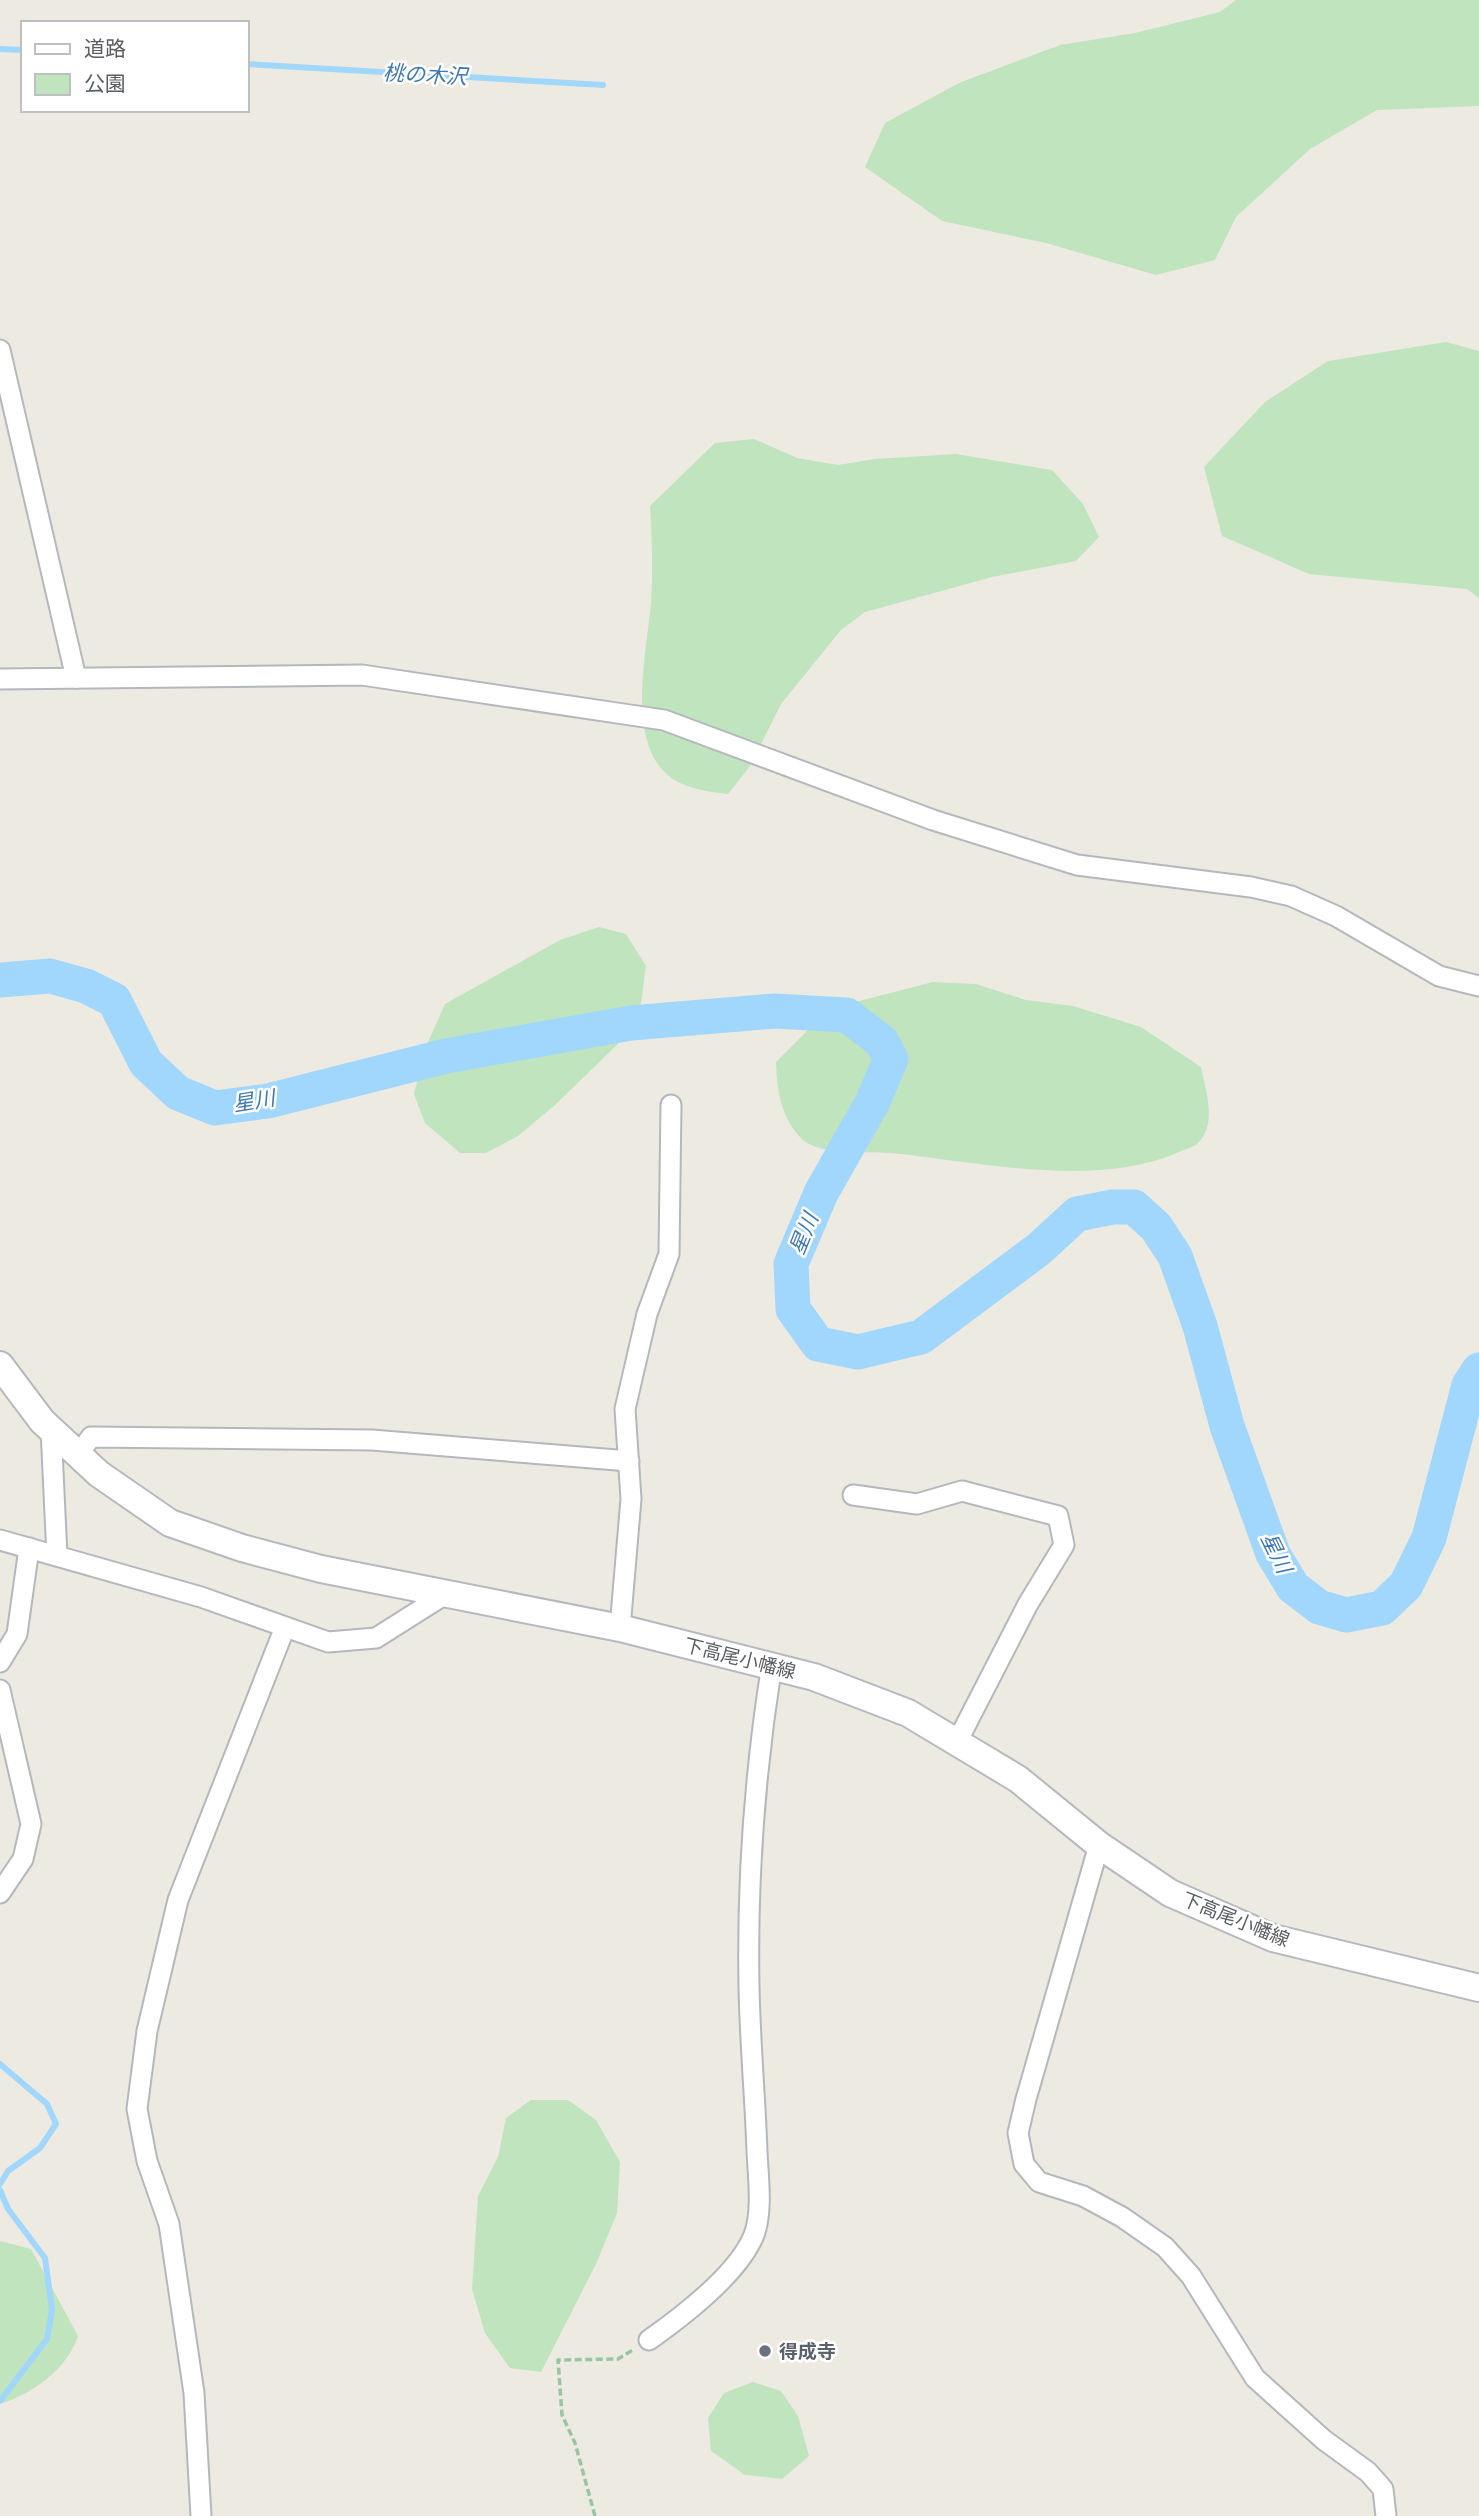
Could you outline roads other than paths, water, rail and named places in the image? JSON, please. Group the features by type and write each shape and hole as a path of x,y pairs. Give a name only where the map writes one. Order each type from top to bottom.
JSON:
{"main road":[{"name":"下高尾小幡線","path":"0,1365 51,1429 78,1455 134,1500 170,1522 203,1536 321,1569 620,1629 772,1664 908,1713 1018,1779 1099,1845 1170,1893 1273,1938 1479,1988"}],"street":[{"path":"0,350 75,678"},
{"path":"0,679 362,675 664,720 933,820 1077,865 1251,887 1291,896 1336,916 1439,976 1479,986"},
{"path":"620,1629 631,1499 625,1409 647,1314 669,1254 671,1105"},
{"path":"51,1429 57,1556"},
{"path":"78,1455 91,1437 372,1440 629,1461"},
{"path":"853,1495 917,1504 962,1491 1058,1516 1064,1545 1028,1604 957,1742"},
{"path":"0,1540 201,1597 328,1642 376,1638 444,1595"},
{"path":"0,1662 17,1634 29,1548"},
{"path":"201,2516 194,2393 169,2224 147,2161 137,2109 147,2031 178,1900 285,1627"},
{"path":"649,2340 679,2318 736,2263 754,2234 759,2190 748,1987 751,1859 760,1754 772,1664"},
{"path":"0,1690 31,1824 23,1859 0,1893"},
{"path":"1099,1845 1018,2133 1024,2164 1039,2182 1083,2196 1122,2217 1165,2247 1191,2276 1255,2378 1324,2440 1368,2472 1383,2489 1386,2516"}],"waterway":[{"name":"桃の木沢","path":"0,49 21,50"},
{"name":"桃の木沢","path":"248,64 603,85"},
{"name":"星川","path":"0,980 50,976 86,986 114,1000 146,1063 178,1093 215,1108 268,1101 446,1056 631,1023 775,1011 847,1015 882,1042 891,1059 872,1103 821,1193 791,1264 793,1309 818,1344 858,1352 921,1337 1039,1249 1077,1214 1113,1207 1134,1207 1156,1227 1175,1256 1200,1326 1227,1426 1273,1554 1293,1587 1319,1607 1346,1615 1382,1608 1406,1585 1429,1538 1469,1385 1479,1370"},
{"path":"0,2064 47,2104 56,2124 40,2148 8,2171 0,2184"},
{"path":"0,2190 8,2209 45,2258 52,2310 47,2339 0,2401"}],"place":[{"name":"得成寺","path":"765,2351"}]}
